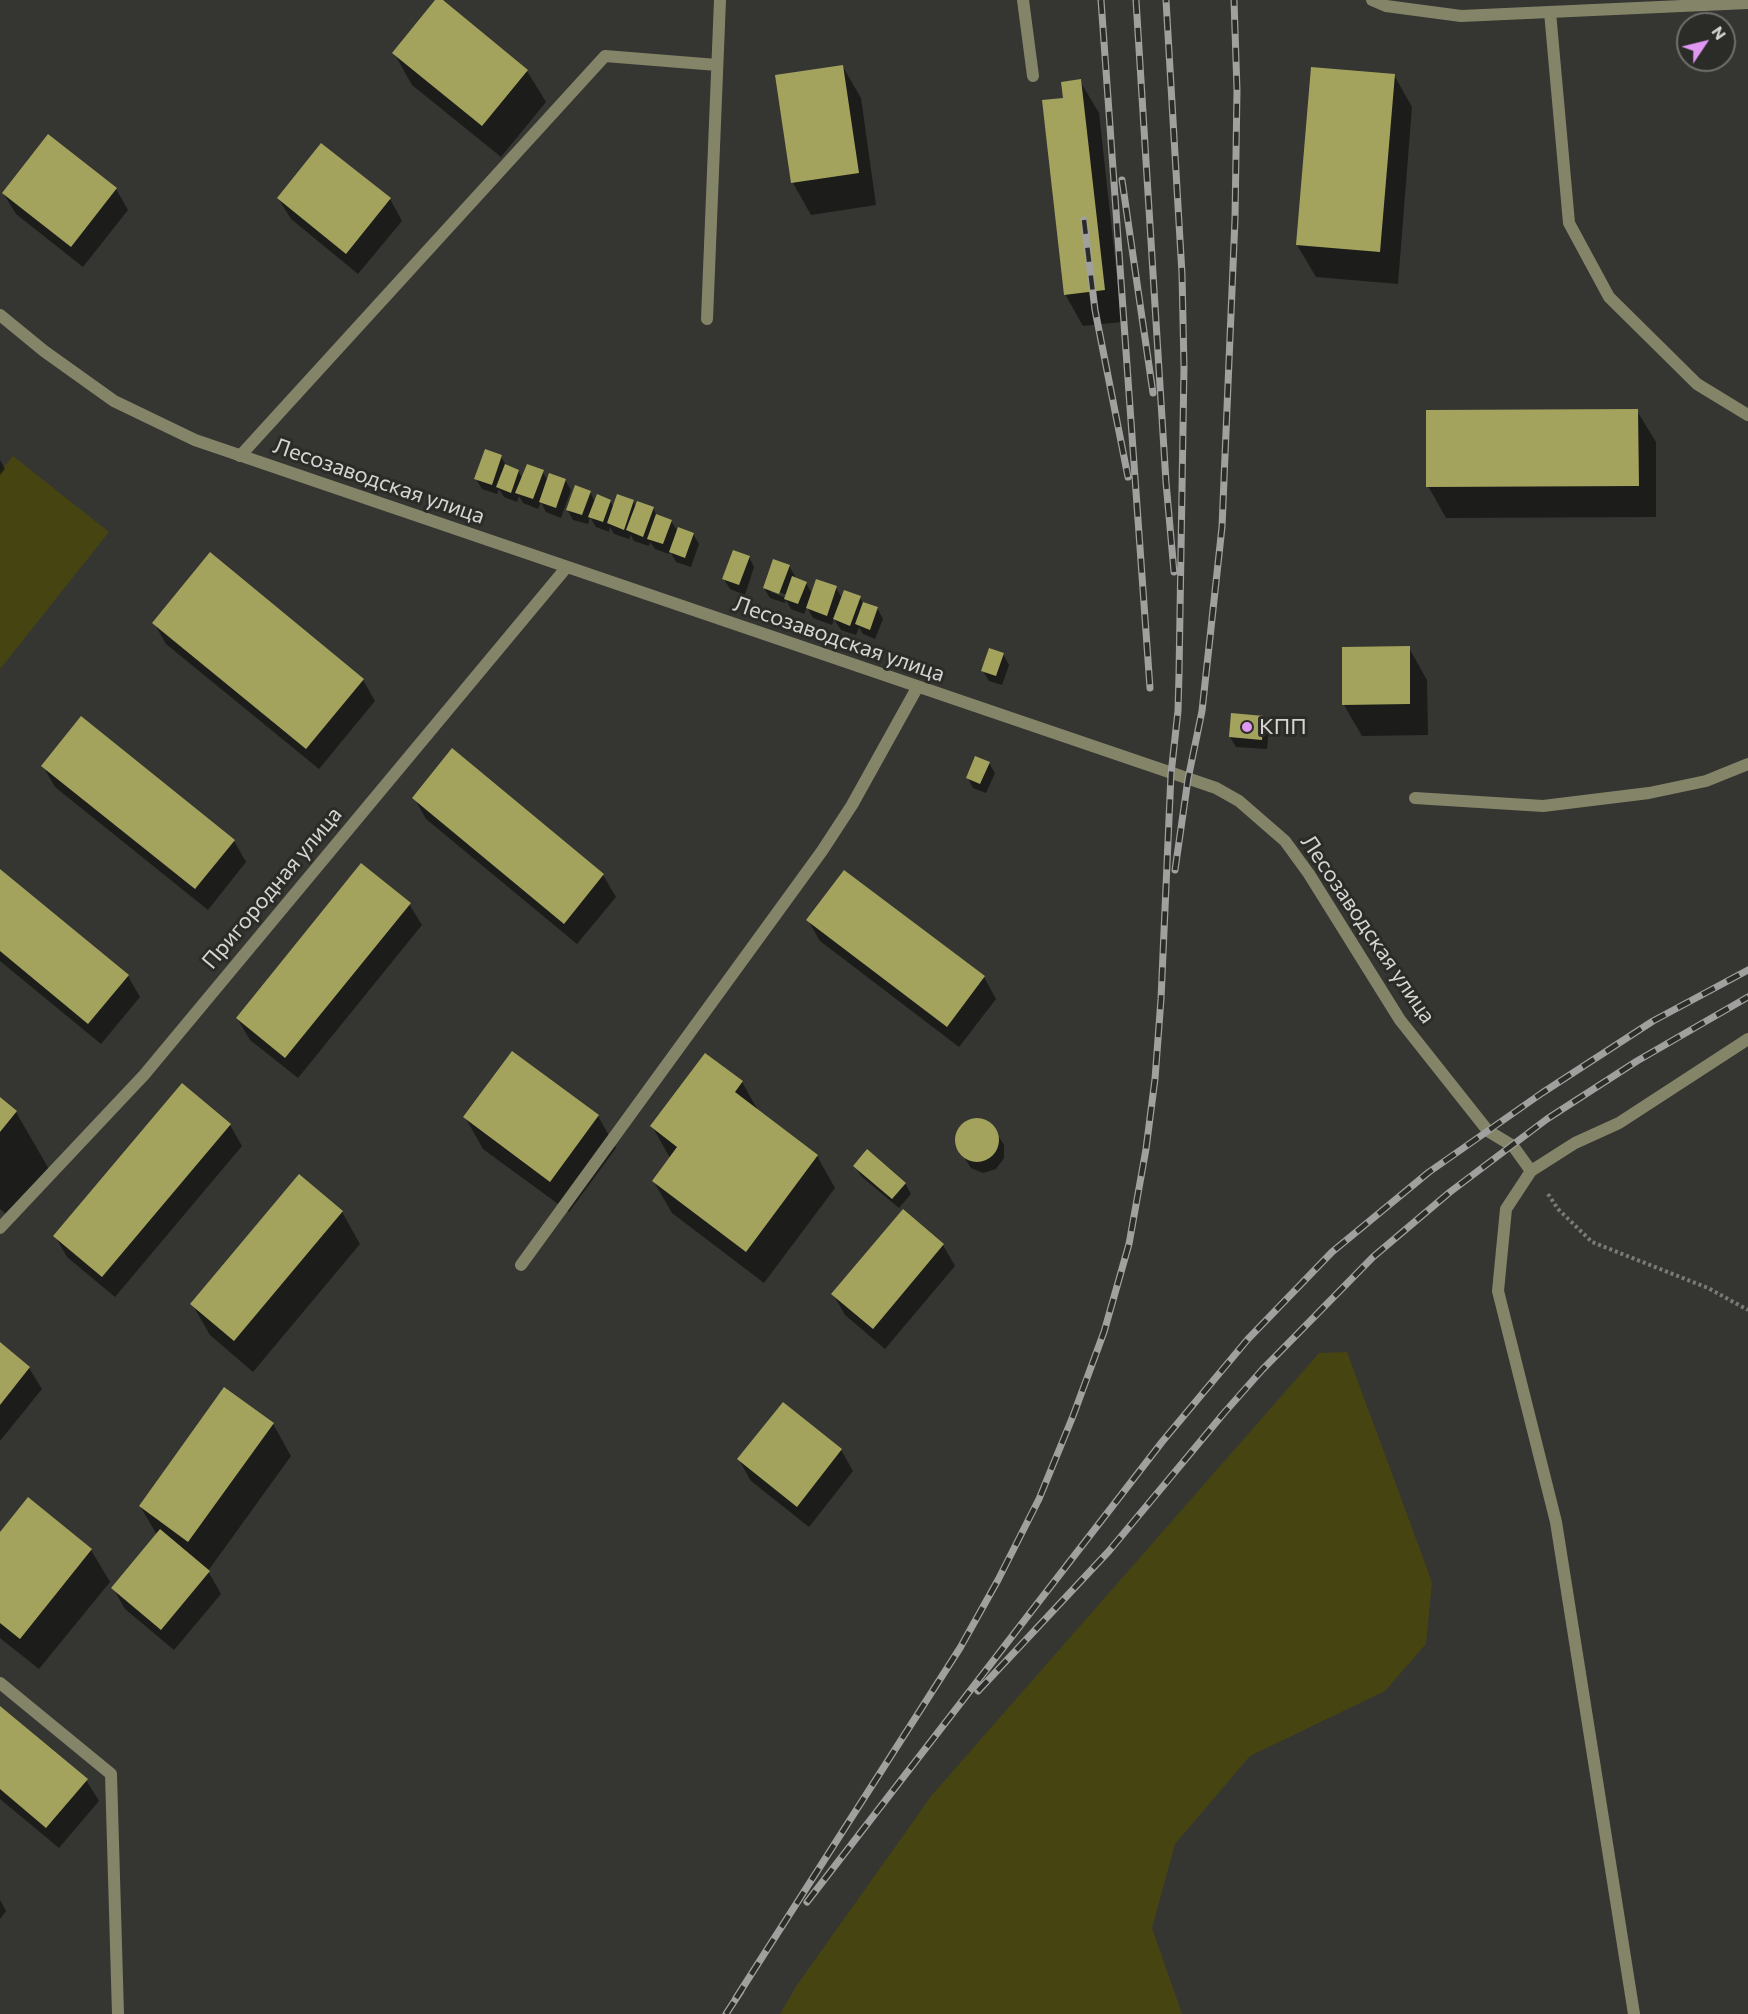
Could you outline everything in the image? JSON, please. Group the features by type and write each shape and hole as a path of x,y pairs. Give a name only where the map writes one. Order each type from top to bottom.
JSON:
{"street":[{"path":"707,319 720,0"},
{"path":"1023,0 1033,76"},
{"path":"1372,0 1386,6 1461,16 1748,3"},
{"path":"1550,12 1569,223 1609,297 1697,384 1748,415"},
{"path":"240,456 606,56 717,65"},
{"name":"Лесозаводская улица","path":"0,315 44,351 114,400 195,440 917,688 1216,788 1239,801 1285,841 1309,874 1400,1020 1488,1131 1513,1146 1531,1171"},
{"name":"Пригородная улица","path":"0,1227 144,1074 566,568"},
{"path":"521,1265 822,851 852,805 917,688"},
{"path":"1415,798 1543,806 1649,794 1706,781 1748,764"},
{"path":"1634,2014 1556,1522 1498,1291 1506,1209 1531,1171 1575,1143 1619,1123 1748,1039"},
{"path":"0,1683 111,1774 118,2014"}],"path":[{"path":"1531,1171 1558,1209 1592,1242 1708,1288 1748,1310"}],"shaded area":[{"path":"13,456 109,532 0,669 0,472"},
{"path":"1347,1352 1432,1582 1426,1644 1385,1691 1250,1756 1175,1844 1152,1928 1182,2014 780,2014 797,1985 932,1795 1319,1353"}],"building":[{"path":"435,0 443,0 528,70 482,126 392,53"},
{"path":"843,65 859,173 791,183 775,75"},
{"path":"1311,67 1395,74 1380,252 1296,245"},
{"path":"1081,79 1105,290 1064,295 1042,100 1063,98 1061,82"},
{"path":"48,134 117,188 71,247 2,193"},
{"path":"321,143 391,198 346,254 277,198"},
{"path":"1638,409 1639,486 1426,487 1426,410"},
{"path":"485,449 502,455 492,485 474,479"},
{"path":"505,464 519,470 511,493 496,487"},
{"path":"527,464 544,470 533,499 515,493"},
{"path":"549,473 566,479 556,508 539,502"},
{"path":"575,485 591,491 582,515 566,510"},
{"path":"597,494 611,500 603,522 588,517"},
{"path":"617,494 634,500 624,530 607,523"},
{"path":"637,501 654,507 643,537 626,530"},
{"path":"656,514 672,520 663,544 647,539"},
{"path":"678,527 694,533 685,558 669,552"},
{"path":"733,550 750,556 739,585 722,579"},
{"path":"210,552 364,679 306,749 152,623"},
{"path":"773,559 790,565 779,594 763,588"},
{"path":"792,576 807,582 798,604 784,599"},
{"path":"816,579 837,586 827,616 806,608"},
{"path":"844,590 861,596 850,626 833,619"},
{"path":"863,602 878,607 870,630 855,624"},
{"path":"1410,646 1410,704 1342,705 1342,647"},
{"path":"989,648 1004,653 996,676 981,671"},
{"name":"КПП","path":"1231,713 1264,716 1262,740 1229,737"},
{"path":"81,716 235,840 195,889 41,766"},
{"path":"452,748 604,874 564,924 412,798"},
{"path":"975,756 990,762 980,784 966,778"},
{"path":"361,863 411,903 285,1058 236,1018"},
{"path":"0,869 129,975 88,1024 0,951"},
{"path":"844,870 985,976 947,1027 806,920"},
{"path":"512,1051 599,1115 550,1182 463,1117"},
{"path":"705,1053 743,1081 735,1092 818,1155 746,1252 652,1181 677,1147 650,1126"},
{"path":"182,1083 231,1124 102,1277 53,1236"},
{"path":"0,1097 17,1111 0,1132"},
{"path":"977,1118 993,1124 999,1140 993,1156 977,1162 961,1156 955,1140 961,1124"},
{"path":"867,1149 906,1183 892,1199 853,1166"},
{"path":"299,1174 343,1211 234,1341 190,1304"},
{"path":"903,1209 944,1244 873,1329 831,1294"},
{"path":"0,1342 30,1367 0,1405"},
{"path":"224,1387 274,1423 188,1542 139,1506"},
{"path":"783,1402 842,1449 797,1507 737,1459"},
{"path":"28,1497 92,1549 20,1639 0,1623 0,1532"},
{"path":"160,1529 210,1571 161,1630 111,1588"},
{"path":"0,1706 88,1779 46,1828 0,1789"}],"railway":[{"path":"1101,0 1150,688"},
{"path":"1136,0 1166,482 1174,572"},
{"path":"736,1998 960,1648 998,1580 1039,1499 1073,1416 1104,1332 1129,1244 1146,1149 1155,1079 1161,999 1171,774 1178,711 1184,367 1182,274 1166,0"},
{"path":"1175,870 1188,779 1202,711 1222,527 1235,219 1237,90 1234,0"},
{"path":"1122,180 1153,393"},
{"path":"1084,220 1095,310 1128,477"},
{"path":"807,1902 1162,1442 1248,1339 1332,1252 1429,1172 1542,1093 1653,1021 1748,970"},
{"path":"978,1691 1109,1551 1262,1370 1373,1257 1450,1192 1547,1119 1637,1061 1748,997"},
{"path":"726,2014 741,1991"}],"place":[{"name":"КПП","path":"1247,727"}]}
